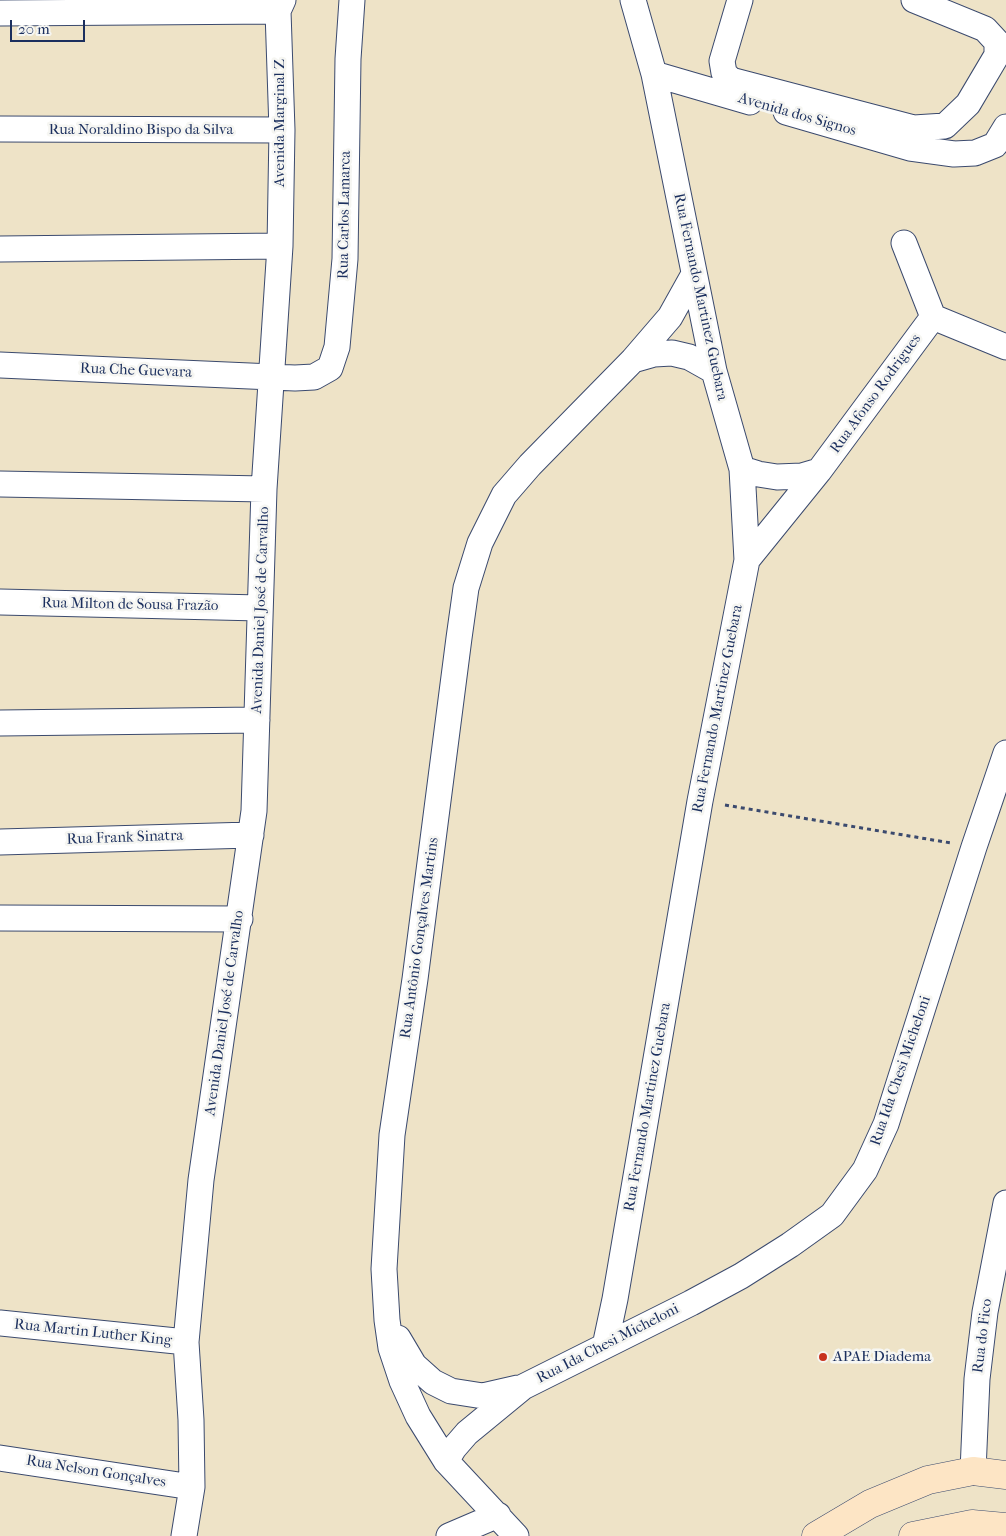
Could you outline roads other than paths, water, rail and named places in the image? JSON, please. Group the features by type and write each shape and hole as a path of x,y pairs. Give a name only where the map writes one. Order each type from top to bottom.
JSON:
{"main road":[{"path":"816,1536 870,1504 928,1480 973,1471 1006,1475"},
{"path":"913,1536 972,1524 1006,1527"}],"street":[{"name":"Rua Carlos Lamarca","path":"272,377 314,377 330,368 337,347 346,259 348,59 352,0"},
{"path":"633,0 654,74"},
{"path":"740,0 722,61 724,73 731,80 914,128 945,126 968,104 997,55 997,42 985,29 914,0"},
{"path":"0,13 280,6"},
{"name":"Avenida Marginal Z","path":"280,6 282,130 280,246"},
{"name":"Avenida dos Signos","path":"654,74 910,148 954,154 975,153 995,145 1006,127"},
{"name":"Rua Fernando Martinez Guebara","path":"604,1346 615,1299 700,801 747,560 742,469 714,371 654,74"},
{"name":"Rua Noraldino Bispo da Silva","path":"0,129 282,130"},
{"path":"904,243 933,317 1006,348"},
{"path":"0,249 280,246 264,489 0,484"},
{"name":"Rua Antônio Gonçalves Martins","path":"516,1536 446,1460 418,1416 402,1382 391,1348 387,1320 384,1269 392,1135 415,979 466,588 480,543 504,495 530,465 633,360 670,317 694,274"},
{"name":"Rua Afonso Rodrigues","path":"747,560 819,471 933,317"},
{"path":"633,360 654,354 672,353 689,357 714,371"},
{"name":"Rua Che Guevara","path":"0,365 272,377"},
{"path":"742,469 776,477 802,476 819,471"},
{"name":"Avenida Daniel José de Carvalho","path":"184,1536 192,1487 191,1420 186,1342 201,1180 254,811 264,489"},
{"name":"Rua Milton de Sousa Frazão","path":"0,602 260,608"},
{"path":"0,723 258,720"},
{"name":"Rua Ida Chesi Micheloni","path":"446,1460 468,1433 523,1387 741,1276 790,1245 832,1215 865,1170 886,1124 974,847 1006,753"},
{"name":"Rua Frank Sinatra","path":"0,842 251,835"},
{"path":"0,918 240,919"},
{"name":"Rua do Fico","path":"973,1471 977,1379 984,1312 1006,1203"},
{"name":"Rua Ida Chesi Micheloni","path":"387,1320 414,1365 433,1382 451,1391 483,1396 523,1387"},
{"name":"Rua Martin Luther King","path":"0,1323 186,1342"},
{"name":"Rua Nelson Gonçalves","path":"0,1458 192,1487"},
{"path":"449,1536 498,1515"}],"place":[{"name":"APAE Diadema","path":"823,1357"}]}
